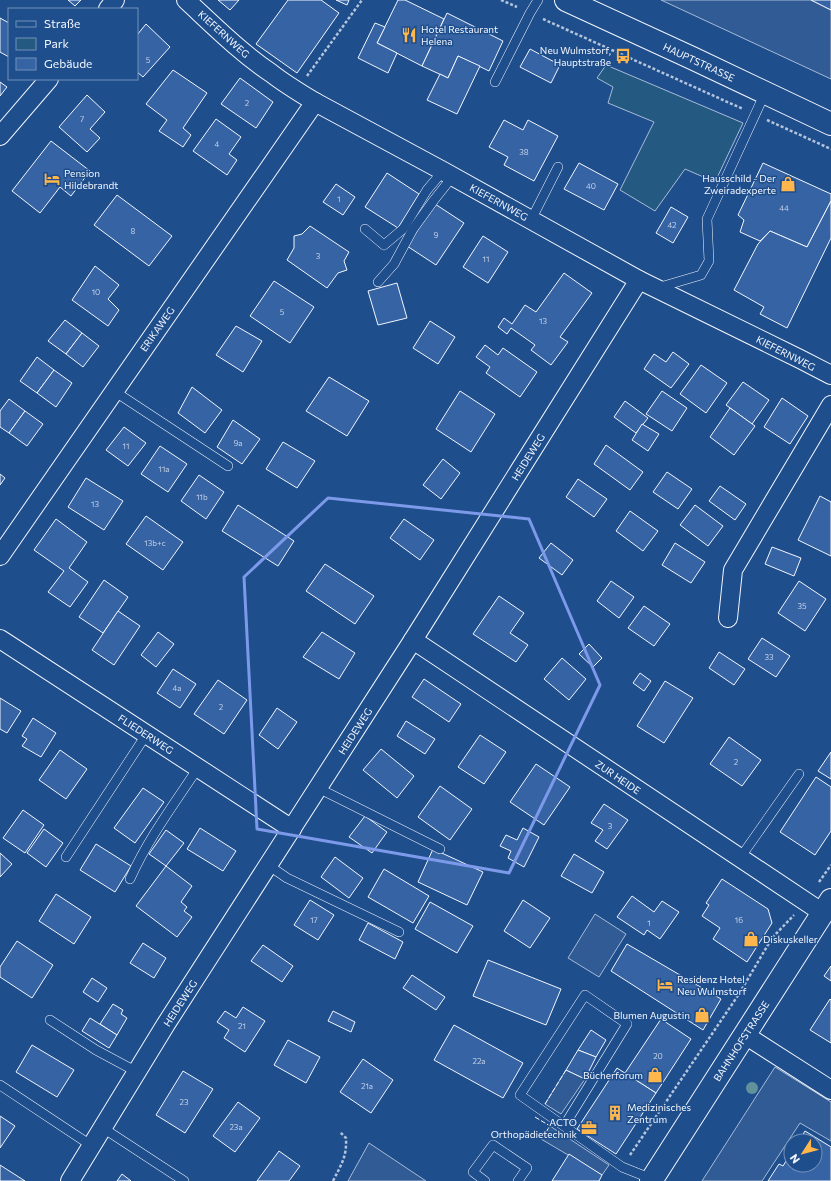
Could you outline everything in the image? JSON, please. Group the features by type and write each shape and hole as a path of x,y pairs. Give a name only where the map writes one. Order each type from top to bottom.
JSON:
{"street":[{"path":"109,8 115,0"},
{"name":"KIEFERNWEG","path":"186,0 249,56 296,91 448,173 639,280 831,375"},
{"name":"HAUPTSTRASSE","path":"566,0 831,124"},
{"path":"1,132 48,80"},
{"name":"ERIKAWEG","path":"0,556 315,102"},
{"name":"HEIDEWEG","path":"70,1181 166,1024 413,640 639,280"},
{"path":"728,618 733,570 831,405"},
{"name":"FLIEDERWEG","path":"0,639 292,829"},
{"name":"ZUR HEIDE","path":"413,640 740,858 820,905"},
{"name":"BAHNHOFSTRASSE","path":"651,1180 745,1035 820,905"},
{"path":"745,1035 831,1090"}],"lane":[{"path":"495,82 538,0"},
{"path":"655,288 701,275 709,261 707,219 764,93"},
{"path":"531,220 558,167"},
{"path":"365,229 384,244 403,229 427,190 448,173"},
{"path":"378,282 394,264 413,229 434,200 448,173"},
{"path":"114,391 228,466"},
{"path":"66,857 146,734"},
{"path":"130,879 138,862 168,812 198,768"},
{"path":"740,858 799,774"},
{"path":"318,788 440,849"},
{"path":"268,865 287,878 399,932"},
{"path":"564,1126 627,1024 585,995 520,1095 622,1167 651,1180"},
{"path":"50,1020 96,1050 137,1072"},
{"path":"0,1085 92,1146"},
{"path":"102,1128 184,1181"},
{"path":"485,1181 473,1172 493,1145 527,1168 518,1181"}],"path":[{"path":"296,91 362,0"},
{"path":"501,0 831,149"},
{"path":"622,1167 739,994 772,938 820,905 831,865"},
{"path":"333,1181 345,1157 347,1148 346,1138 340,1132"}],"highlighted area":[{"path":"328,498 529,519 600,685 509,873 257,829 244,577"}],"green space":[{"path":"606,65 743,123 715,182 685,169 655,211 620,190 654,122 608,103 613,87 597,78"}],"shaded area":[{"path":"661,0 811,0 831,10 831,79"},
{"path":"595,914 626,934 599,977 568,958"},
{"path":"775,1067 831,1102 831,1141 823,1136 823,1133 817,1133 800,1123 793,1133 783,1133 783,1149 762,1181 702,1181"},
{"path":"566,1070 585,1079 561,1114 545,1104"},
{"path":"550,1126 609,1165 602,1175 541,1139"},
{"path":"369,1143 426,1181 348,1181"}],"building":[{"path":"68,0 81,0 75,6"},
{"path":"218,0 239,0 230,10"},
{"path":"288,0 321,0 339,13 297,73 256,44"},
{"path":"336,0 349,0 347,5"},
{"name":"Hotel Restaurant Helena","path":"398,0 405,0 444,19 422,66 377,43"},
{"path":"811,0 831,0 831,10"},
{"path":"447,13 503,41 489,71 458,56 448,78 422,66"},
{"path":"0,18 8,22 8,56 0,52"},
{"path":"375,23 385,27 377,43 397,53 388,73 358,58"},
{"path":"146,24 170,47 143,77 138,73 138,34"},
{"path":"530,49 560,65 551,83 520,67"},
{"path":"458,56 480,66 457,114 427,100 440,74 448,78"},
{"path":"173,70 207,93 183,128 191,135 183,147 159,131 167,120 146,104"},
{"path":"240,78 273,102 256,128 221,104"},
{"path":"0,82 7,87 0,96"},
{"path":"87,95 105,112 90,129 100,138 87,152 59,127"},
{"path":"216,119 241,137 229,154 237,160 227,175 193,151"},
{"path":"504,120 523,130 528,120 558,136 534,181 504,165 508,157 489,147"},
{"name":"Pension Hildebrandt","path":"51,141 90,171 71,196 60,187 40,213 12,191"},
{"path":"579,163 618,184 604,210 564,189"},
{"path":"763,163 831,194 831,201 807,247 770,231 760,241 740,232 744,220 738,215"},
{"path":"387,173 419,194 398,228 365,207"},
{"path":"336,184 355,197 343,215 323,202"},
{"path":"117,195 172,236 149,266 94,225"},
{"path":"831,201 831,238 787,328 760,314 764,307 734,290 758,244 770,231 807,247"},
{"path":"435,204 464,223 436,265 407,246"},
{"path":"671,207 688,217 673,243 656,233"},
{"path":"310,226 349,252 344,261 347,270 338,273 327,288 287,260 294,248 294,236 302,234"},
{"path":"483,236 508,252 488,283 463,267"},
{"path":"95,266 119,285 108,299 119,310 108,326 72,300"},
{"path":"564,273 592,293 560,337 568,342 551,365 531,350 535,345 511,328 507,334 498,327 504,318 512,324 525,305 536,312"},
{"path":"274,281 314,307 290,343 250,316"},
{"path":"397,283 407,318 378,325 368,291"},
{"path":"65,320 82,333 66,354 48,341"},
{"path":"430,321 455,337 438,364 413,348"},
{"path":"236,326 262,341 243,372 216,355"},
{"path":"82,333 99,346 83,367 66,354"},
{"path":"485,345 498,355 503,348 537,372 520,397 486,373 490,367 476,357"},
{"path":"673,352 689,364 671,388 644,369 654,354 666,362"},
{"path":"37,357 54,370 37,393 20,381"},
{"path":"701,365 727,383 706,413 680,394"},
{"path":"54,370 72,383 56,407 37,393"},
{"path":"329,377 369,401 347,436 306,411"},
{"path":"743,382 769,400 752,424 726,405"},
{"path":"192,387 222,410 205,433 178,413"},
{"path":"460,391 495,414 471,452 436,429"},
{"path":"662,391 687,408 672,431 646,414"},
{"path":"782,398 808,416 790,444 764,427"},
{"path":"9,399 25,411 9,433 0,427 0,411"},
{"path":"625,401 648,418 636,433 614,417"},
{"path":"730,408 755,426 734,455 710,437"},
{"path":"25,411 43,424 27,446 9,433"},
{"path":"233,420 260,439 242,464 217,447"},
{"path":"642,424 659,434 648,451 632,440"},
{"path":"124,427 146,443 128,466 106,450"},
{"path":"283,442 315,461 297,488 266,469"},
{"path":"606,445 643,472 630,490 594,464"},
{"path":"160,446 187,464 168,492 141,474"},
{"path":"443,459 460,473 441,499 423,485"},
{"path":"667,472 692,489 678,509 653,492"},
{"path":"0,474 5,478 0,485"},
{"path":"199,475 224,492 206,519 181,501"},
{"path":"86,478 123,501 104,530 68,507"},
{"path":"578,479 607,499 594,517 566,497"},
{"path":"720,486 746,504 735,520 709,501"},
{"path":"820,496 831,502 831,556 798,540"},
{"path":"238,505 294,541 278,566 222,531"},
{"path":"695,505 723,526 708,546 680,525"},
{"path":"630,511 658,531 643,551 616,531"},
{"path":"146,516 183,542 163,570 126,544"},
{"path":"56,519 87,542 69,568 88,582 70,607 48,592 64,571 34,550"},
{"path":"404,519 434,540 420,560 390,538"},
{"path":"551,543 573,560 562,575 539,558"},
{"path":"675,543 705,562 691,583 662,565"},
{"path":"772,547 801,558 794,576 765,564"},
{"path":"325,564 374,596 355,624 306,591"},
{"path":"104,580 128,597 103,633 79,617"},
{"path":"611,581 634,597 619,618 597,601"},
{"path":"799,581 826,599 805,631 778,613"},
{"path":"499,596 524,613 510,633 528,645 516,662 473,634"},
{"path":"644,606 670,624 654,646 628,628"},
{"path":"118,611 140,626 114,665 92,650"},
{"path":"158,632 174,644 156,667 141,655"},
{"path":"322,632 355,653 339,679 303,657"},
{"path":"762,638 790,656 776,677 748,659"},
{"path":"589,644 602,658 593,667 579,654"},
{"path":"719,652 745,669 734,685 709,668"},
{"path":"562,658 586,679 569,700 544,679"},
{"path":"173,669 196,684 180,708 157,693"},
{"path":"640,673 651,681 644,691 633,683"},
{"path":"424,679 461,704 449,722 412,697"},
{"path":"218,680 247,700 224,734 194,714"},
{"path":"665,681 693,698 664,743 637,726"},
{"path":"0,698 21,711 7,733 0,729"},
{"path":"277,708 297,722 278,749 259,735"},
{"path":"33,718 56,733 41,757 22,746 27,739 22,736"},
{"path":"406,721 435,739 425,754 397,736"},
{"path":"480,735 506,752 484,784 458,767"},
{"path":"729,737 761,760 742,786 710,764"},
{"path":"381,749 414,776 397,798 363,770"},
{"path":"60,750 87,769 66,799 39,780"},
{"path":"831,752 831,779 818,771"},
{"path":"536,764 570,787 544,825 510,802"},
{"path":"816,777 831,787 831,831 815,855 780,832"},
{"path":"440,786 472,809 450,840 418,817"},
{"path":"143,788 164,802 135,843 114,828"},
{"path":"604,804 628,820 607,849 595,841 603,830 591,823"},
{"path":"23,810 44,825 25,853 3,838"},
{"path":"365,816 387,832 372,853 349,837"},
{"path":"200,828 236,851 223,871 187,849"},
{"path":"523,828 539,837 524,867 508,858 511,851 500,846 506,835 517,840"},
{"path":"44,829 63,843 46,867 27,853"},
{"path":"166,830 184,843 166,866 149,854"},
{"path":"96,844 131,866 115,892 80,870"},
{"path":"433,849 483,872 467,905 418,882"},
{"path":"0,853 12,864 0,877"},
{"path":"574,854 604,872 592,893 561,876"},
{"path":"335,857 363,878 349,898 321,877"},
{"path":"166,866 192,886 181,902 187,907 184,911 192,917 177,937 136,906"},
{"path":"384,869 429,896 413,923 368,897"},
{"path":"722,879 768,909 772,923 747,962 713,939 720,928 702,916 709,905 706,903"},
{"path":"56,894 91,917 74,944 39,921"},
{"path":"632,896 654,912 662,901 679,912 660,939 647,930 644,935 617,917"},
{"path":"310,900 334,915 318,940 294,925"},
{"path":"523,900 550,918 530,948 504,931"},
{"path":"430,902 473,926 457,953 415,929"},
{"path":"368,923 403,942 395,959 359,940"},
{"path":"17,941 53,965 32,998 0,977 0,967"},
{"path":"143,943 166,958 154,978 130,963"},
{"name":"Residenz Hotel Neu Wulmstorf","path":"627,944 721,999 703,1030 611,971"},
{"path":"263,945 293,966 282,982 251,961"},
{"path":"488,960 561,989 546,1025 473,996"},
{"path":"831,966 831,981 824,976"},
{"path":"412,975 445,997 436,1010 403,988"},
{"path":"92,978 107,988 98,1002 83,992"},
{"path":"830,999 831,1000 831,1043 810,1030"},
{"path":"113,1004 123,1010 121,1014 127,1018 117,1035 100,1024"},
{"path":"243,1007 265,1021 245,1052 224,1038 229,1030 217,1022 225,1011 236,1018"},
{"path":"333,1011 355,1022 351,1032 328,1021"},
{"path":"90,1018 117,1035 109,1048 82,1031"},
{"path":"661,1019 691,1039 656,1093 625,1073"},
{"path":"454,1025 523,1063 503,1098 434,1060"},
{"path":"591,1030 606,1040 596,1057 578,1050"},
{"path":"288,1040 320,1057 306,1083 274,1065"},
{"path":"32,1045 74,1070 57,1097 16,1072"},
{"path":"578,1050 596,1057 585,1079 566,1070"},
{"path":"363,1059 393,1080 371,1113 340,1092"},
{"name":"Medizinisches Zentrum","path":"617,1068 656,1093 616,1154 577,1129"},
{"path":"183,1071 213,1089 185,1133 156,1115"},
{"path":"238,1102 260,1118 235,1152 213,1136"},
{"path":"0,1116 15,1126 0,1148"},
{"path":"823,1142 831,1147 831,1181 768,1181 779,1164 783,1166 783,1173 823,1173"},
{"path":"279,1151 300,1166 289,1181 257,1181"},
{"path":"569,1154 602,1175 599,1181 552,1181"},
{"path":"0,1165 25,1181 0,1181"},
{"path":"122,1174 131,1181 117,1181"}],"fence":[{"path":"545,1104 566,1070"},
{"path":"535,1117 550,1126 541,1139"}],"place":[{"name":"Hotel Restaurant Helena","path":"409,35"},
{"name":"Neu Wulmstorf, Hauptstraße","path":"623,56"},
{"name":"Pension Hildebrandt","path":"52,179"},
{"name":"Hausschild - Der Zweiradexperte","path":"788,184"},
{"name":"Diskuskeller","path":"751,939"},
{"name":"Residenz Hotel Neu Wulmstorf","path":"665,985"},
{"name":"Blumen Augustin","path":"702,1015"},
{"name":"Bücherforum","path":"655,1075"},
{"name":"Medizinisches Zentrum","path":"615,1113"},
{"name":"ACTO Orthopädietechnik","path":"589,1128"}]}
